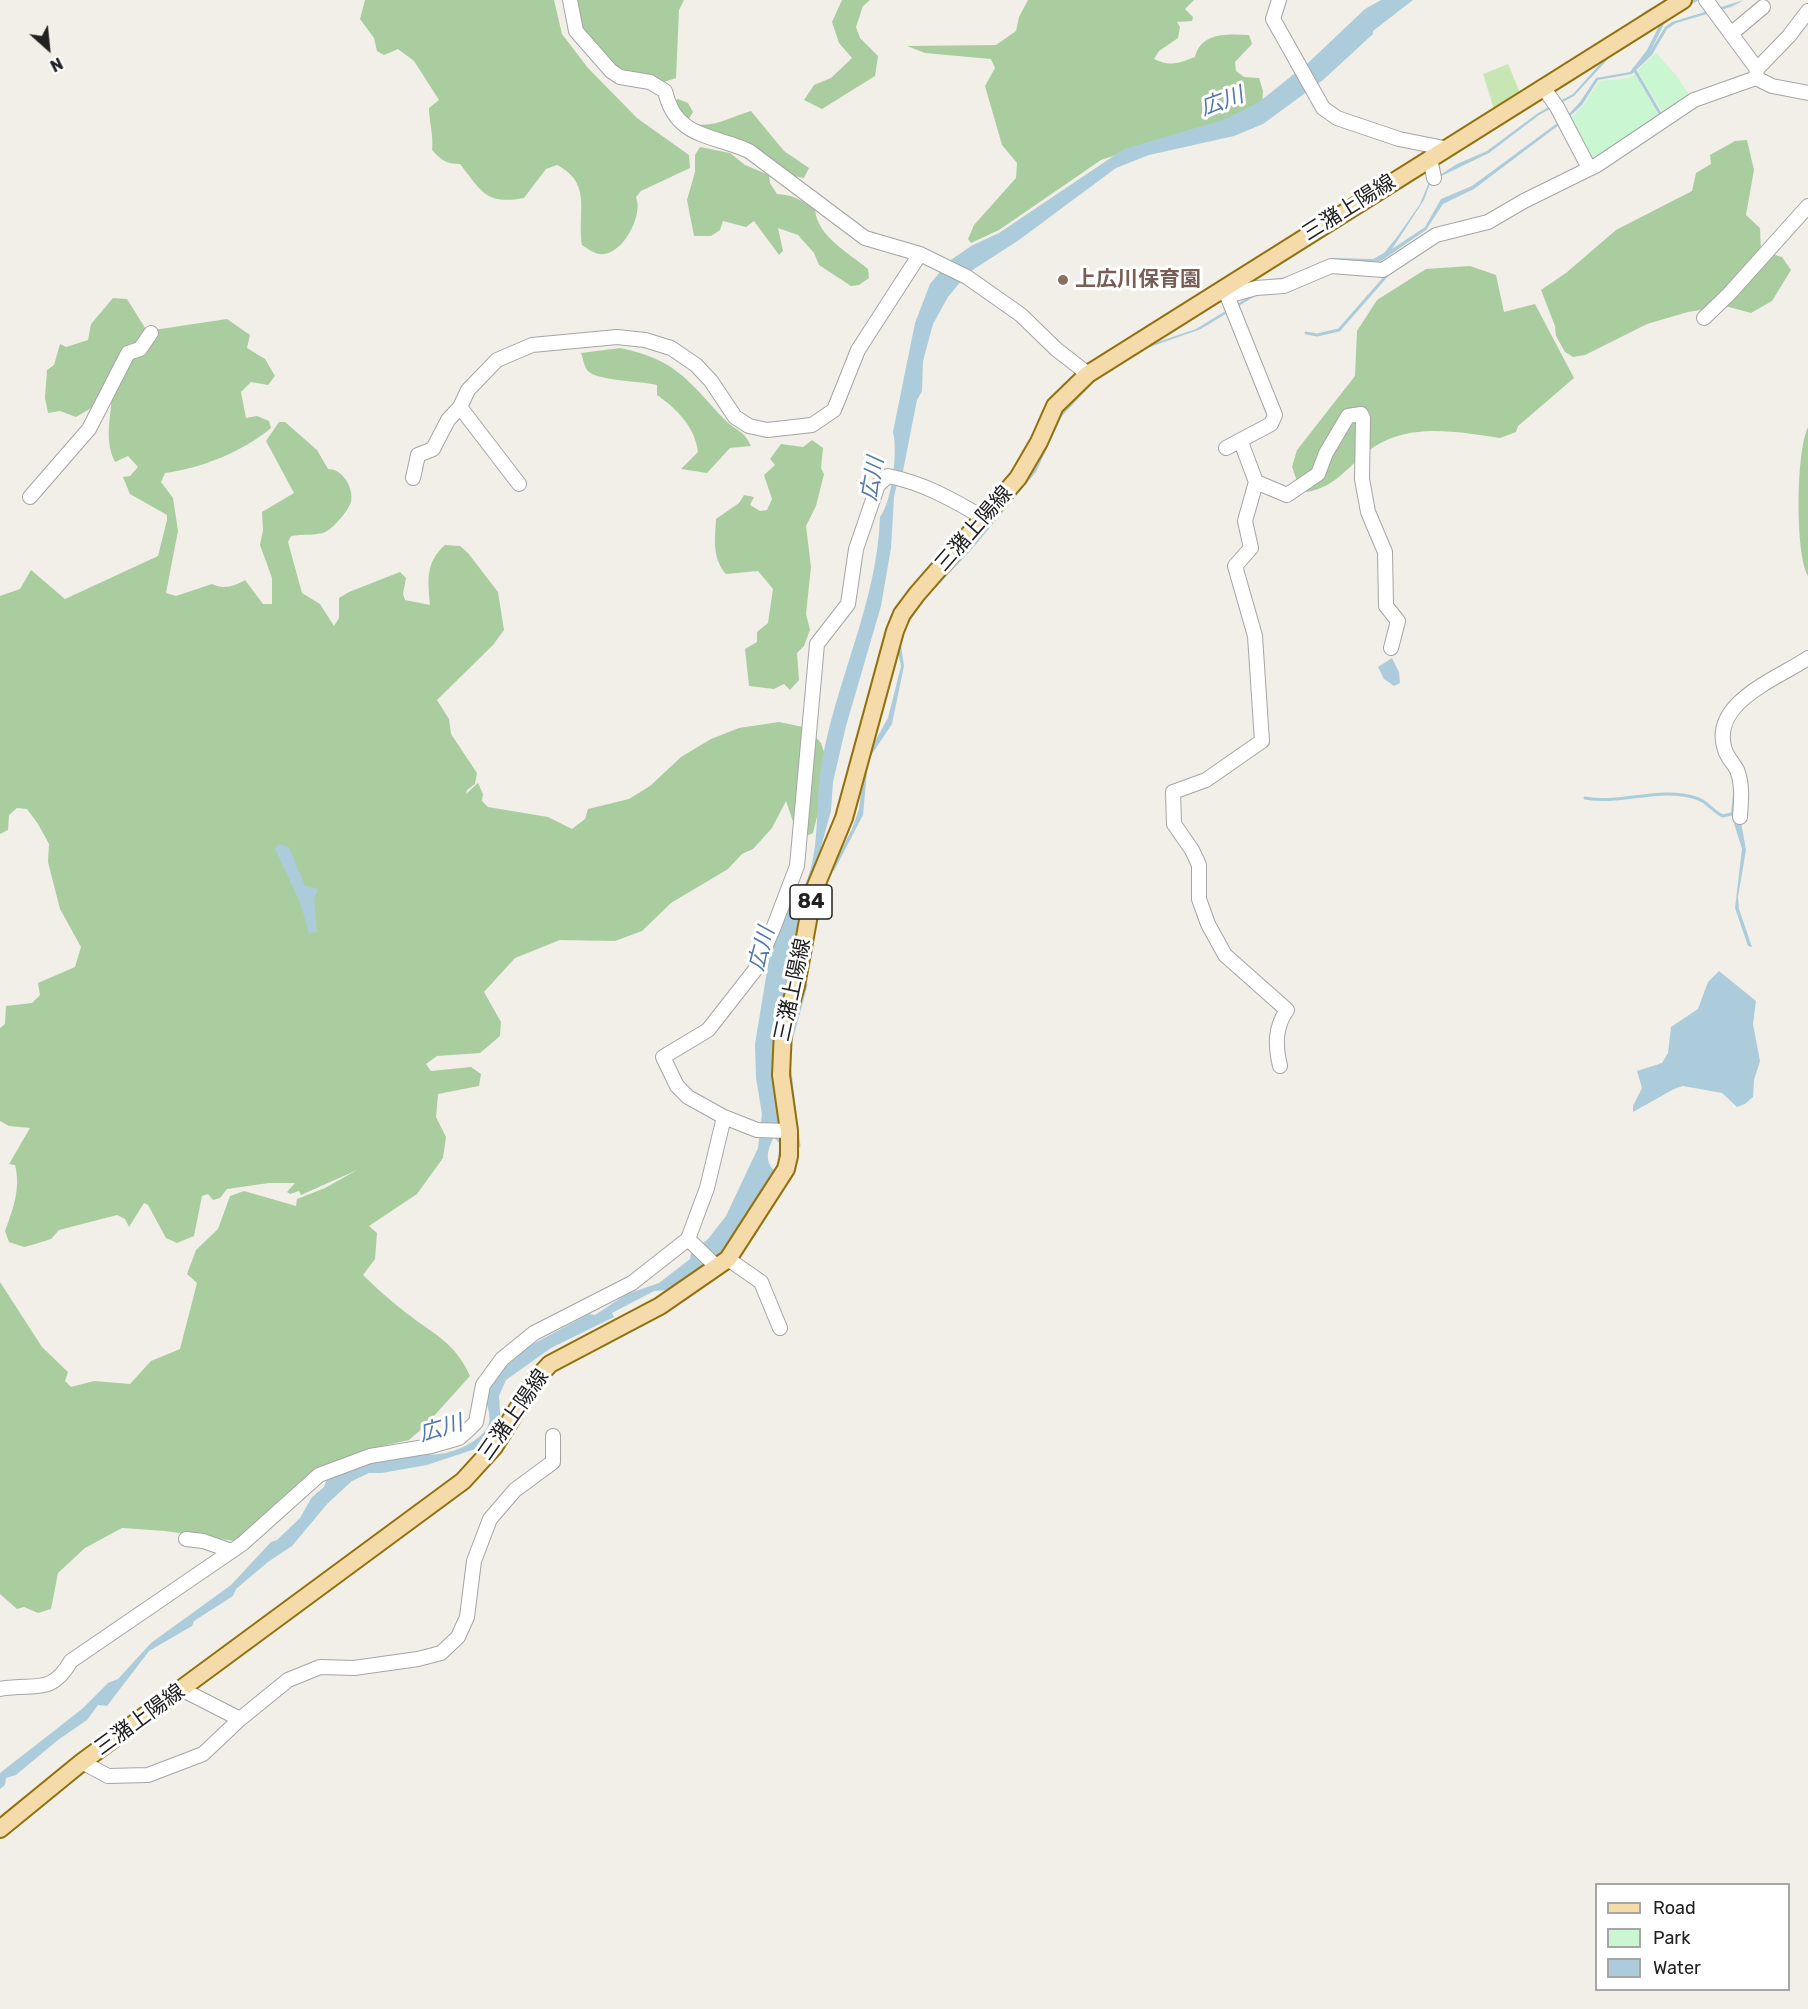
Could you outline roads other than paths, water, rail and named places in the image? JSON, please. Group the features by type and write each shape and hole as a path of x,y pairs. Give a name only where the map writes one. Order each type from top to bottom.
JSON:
{"main road":[{"name":"三潴上陽線","path":"0,1829 82,1762 464,1481 494,1447 536,1379 550,1364 660,1306 719,1263 786,1169 789,1156 781,1075 783,1030 796,986 813,893 844,818 892,641 902,614 1018,478 1030,459 1055,406 1088,374 1228,298 1444,148 1683,0"}],"street":[{"path":"570,0 576,31 611,71 620,77 650,82 665,91 667,101 684,127 701,137 729,142 749,151 866,238 920,254 967,277 1021,315 1056,349 1088,374"},
{"path":"1278,0 1273,19 1300,63 1312,91 1323,108 1337,118 1400,139 1444,148"},
{"path":"1712,7 1732,33 1756,74 1772,86 1808,93"},
{"path":"1732,33 1763,7"},
{"path":"1226,448 1271,424 1275,415 1228,298 1265,287 1284,286 1331,267 1383,270 1436,235 1488,222 1597,165 1694,100 1756,74 1790,36 1808,11"},
{"path":"1543,87 1557,107 1589,168"},
{"path":"1430,158 1434,178"},
{"path":"1704,318 1729,294 1808,206"},
{"path":"414,478 418,455 434,449 448,420 482,373 512,352 532,345 617,337 645,340 671,348 696,365 711,381 735,417 749,426 767,430 812,425 834,410 858,350 920,254"},
{"path":"30,497 82,438 128,353 140,350 151,333"},
{"path":"460,406 519,484"},
{"path":"1256,482 1287,495 1306,484 1318,474 1326,453 1348,416 1351,413 1361,414 1363,418 1362,479 1368,512 1385,552 1386,606 1398,621 1391,648"},
{"path":"1241,442 1256,482 1245,521 1251,548 1235,566 1255,636 1262,741 1206,780 1173,792 1174,824 1192,850 1199,865 1202,909 1225,955 1287,1010 1278,1026 1276,1039 1280,1066"},
{"path":"785,1131 757,1130 724,1117 688,1097 677,1086 663,1057 708,1030 755,970 797,866 817,644 848,604 856,549 878,484 888,476 903,479 941,493 984,518"},
{"path":"1740,817 1741,782 1725,750 1723,727 1728,714 1741,700 1808,658"},
{"path":"0,1689 15,1686 44,1687 56,1682 70,1660 232,1551 319,1475 370,1456 431,1446 459,1438 476,1422 483,1385 502,1359 534,1333 632,1283 692,1243 724,1117"},
{"path":"692,1243 719,1263 761,1282 780,1328"},
{"path":"82,1762 108,1776 148,1775 202,1754 288,1680 320,1667 354,1668 418,1659 441,1653 458,1637 467,1617 474,1561 490,1519 514,1490 553,1462 553,1436"},
{"path":"186,1539 203,1541 232,1551"},
{"path":"182,1689 240,1719"}],"water":[{"path":"1381,0 1413,0 1373,31 1373,34 1323,80 1263,124 1234,136 1149,155 1116,168 1019,240 968,273 948,297 933,324 923,361 922,391 917,400 902,476 898,480 894,497 891,548 881,606 846,726 833,782 831,811 821,847 793,979 776,1025 774,1058 784,1122 781,1158 778,1157 780,1144 774,1137 768,1160 776,1172 724,1253 672,1290 654,1291 612,1313 614,1317 551,1348 506,1380 499,1396 501,1427 490,1444 427,1465 369,1473 352,1481 328,1503 292,1546 268,1562 236,1589 233,1596 194,1621 192,1626 149,1651 107,1706 98,1705 87,1720 58,1740 16,1775 6,1778 5,1785 0,1789 0,1773 82,1709 108,1683 118,1679 151,1643 231,1585 271,1542 277,1540 300,1518 312,1497 324,1487 327,1479 343,1469 421,1452 439,1454 449,1452 470,1443 479,1437 489,1423 486,1399 483,1398 498,1373 531,1345 589,1314 595,1315 627,1294 659,1283 690,1259 691,1253 708,1239 726,1216 758,1148 762,1114 756,1078 755,1044 769,959 792,894 799,896 811,868 816,837 820,775 826,742 871,583 880,517 888,500 893,476 895,451 893,432 915,323 930,284 948,262 971,246 999,233 1124,149 1223,120 1259,102 1309,62 1365,9"},
{"path":"1693,0 1699,0 1667,18 1651,50 1665,27 1672,22 1744,0 1731,7 1676,23 1667,29 1652,55 1632,74 1598,80 1582,105 1568,118 1474,189 1443,204 1426,230 1381,261 1373,264 1332,262 1260,293 1201,329 1147,348 1094,382 1062,416 1036,472 972,549 924,600 904,630 900,639 904,666 892,724 868,760 863,815 834,871 831,869 852,829 859,809 865,759 888,718 901,666 896,641 905,621 1034,469 1058,416 1095,377 1149,345 1196,329 1255,293 1236,285 1286,277 1331,258 1373,259 1384,253 1420,204 1429,182 1457,164 1487,151 1538,113 1573,94 1618,44 1620,46 1574,96 1539,115 1489,153 1431,181 1424,200 1392,249 1425,227 1441,199 1472,186 1567,116 1580,102 1596,78 1630,72 1647,50 1663,18"},
{"path":"1808,651 1808,655 1728,708 1731,765 1746,850 1738,897 1739,909 1752,947 1748,946 1735,908 1742,849 1731,814 1734,785 1717,730 1721,716 1740,693"},
{"path":"1392,658 1399,672 1400,683 1394,686 1384,679 1378,667"},
{"path":"278,844 289,847 305,886 318,889 314,899 317,932 309,933 300,902 275,849"},
{"path":"1719,971 1756,1001 1753,1024 1760,1061 1754,1080 1753,1097 1737,1107 1722,1093 1683,1086 1633,1112 1633,1106 1642,1088 1637,1071 1662,1063 1668,1053 1671,1027 1698,1009 1708,982"}],"waterway":[{"path":"1644,14 1667,0"},
{"path":"1634,69 1662,117"},
{"path":"1306,333 1317,335 1339,330 1388,274"},
{"path":"1585,798 1599,800 1668,794 1682,795 1700,799 1723,816 1735,813"},
{"path":"791,1040 806,985"},
{"path":"789,1064 799,1146"}],"place":[{"name":"上広川保育園","path":"1063,280"}],"water label":[{"name":"広川","path":"1222,102"},
{"name":"広川","path":"873,479"},
{"name":"広川","path":"762,949"},
{"name":"広川","path":"441,1429"}]}
